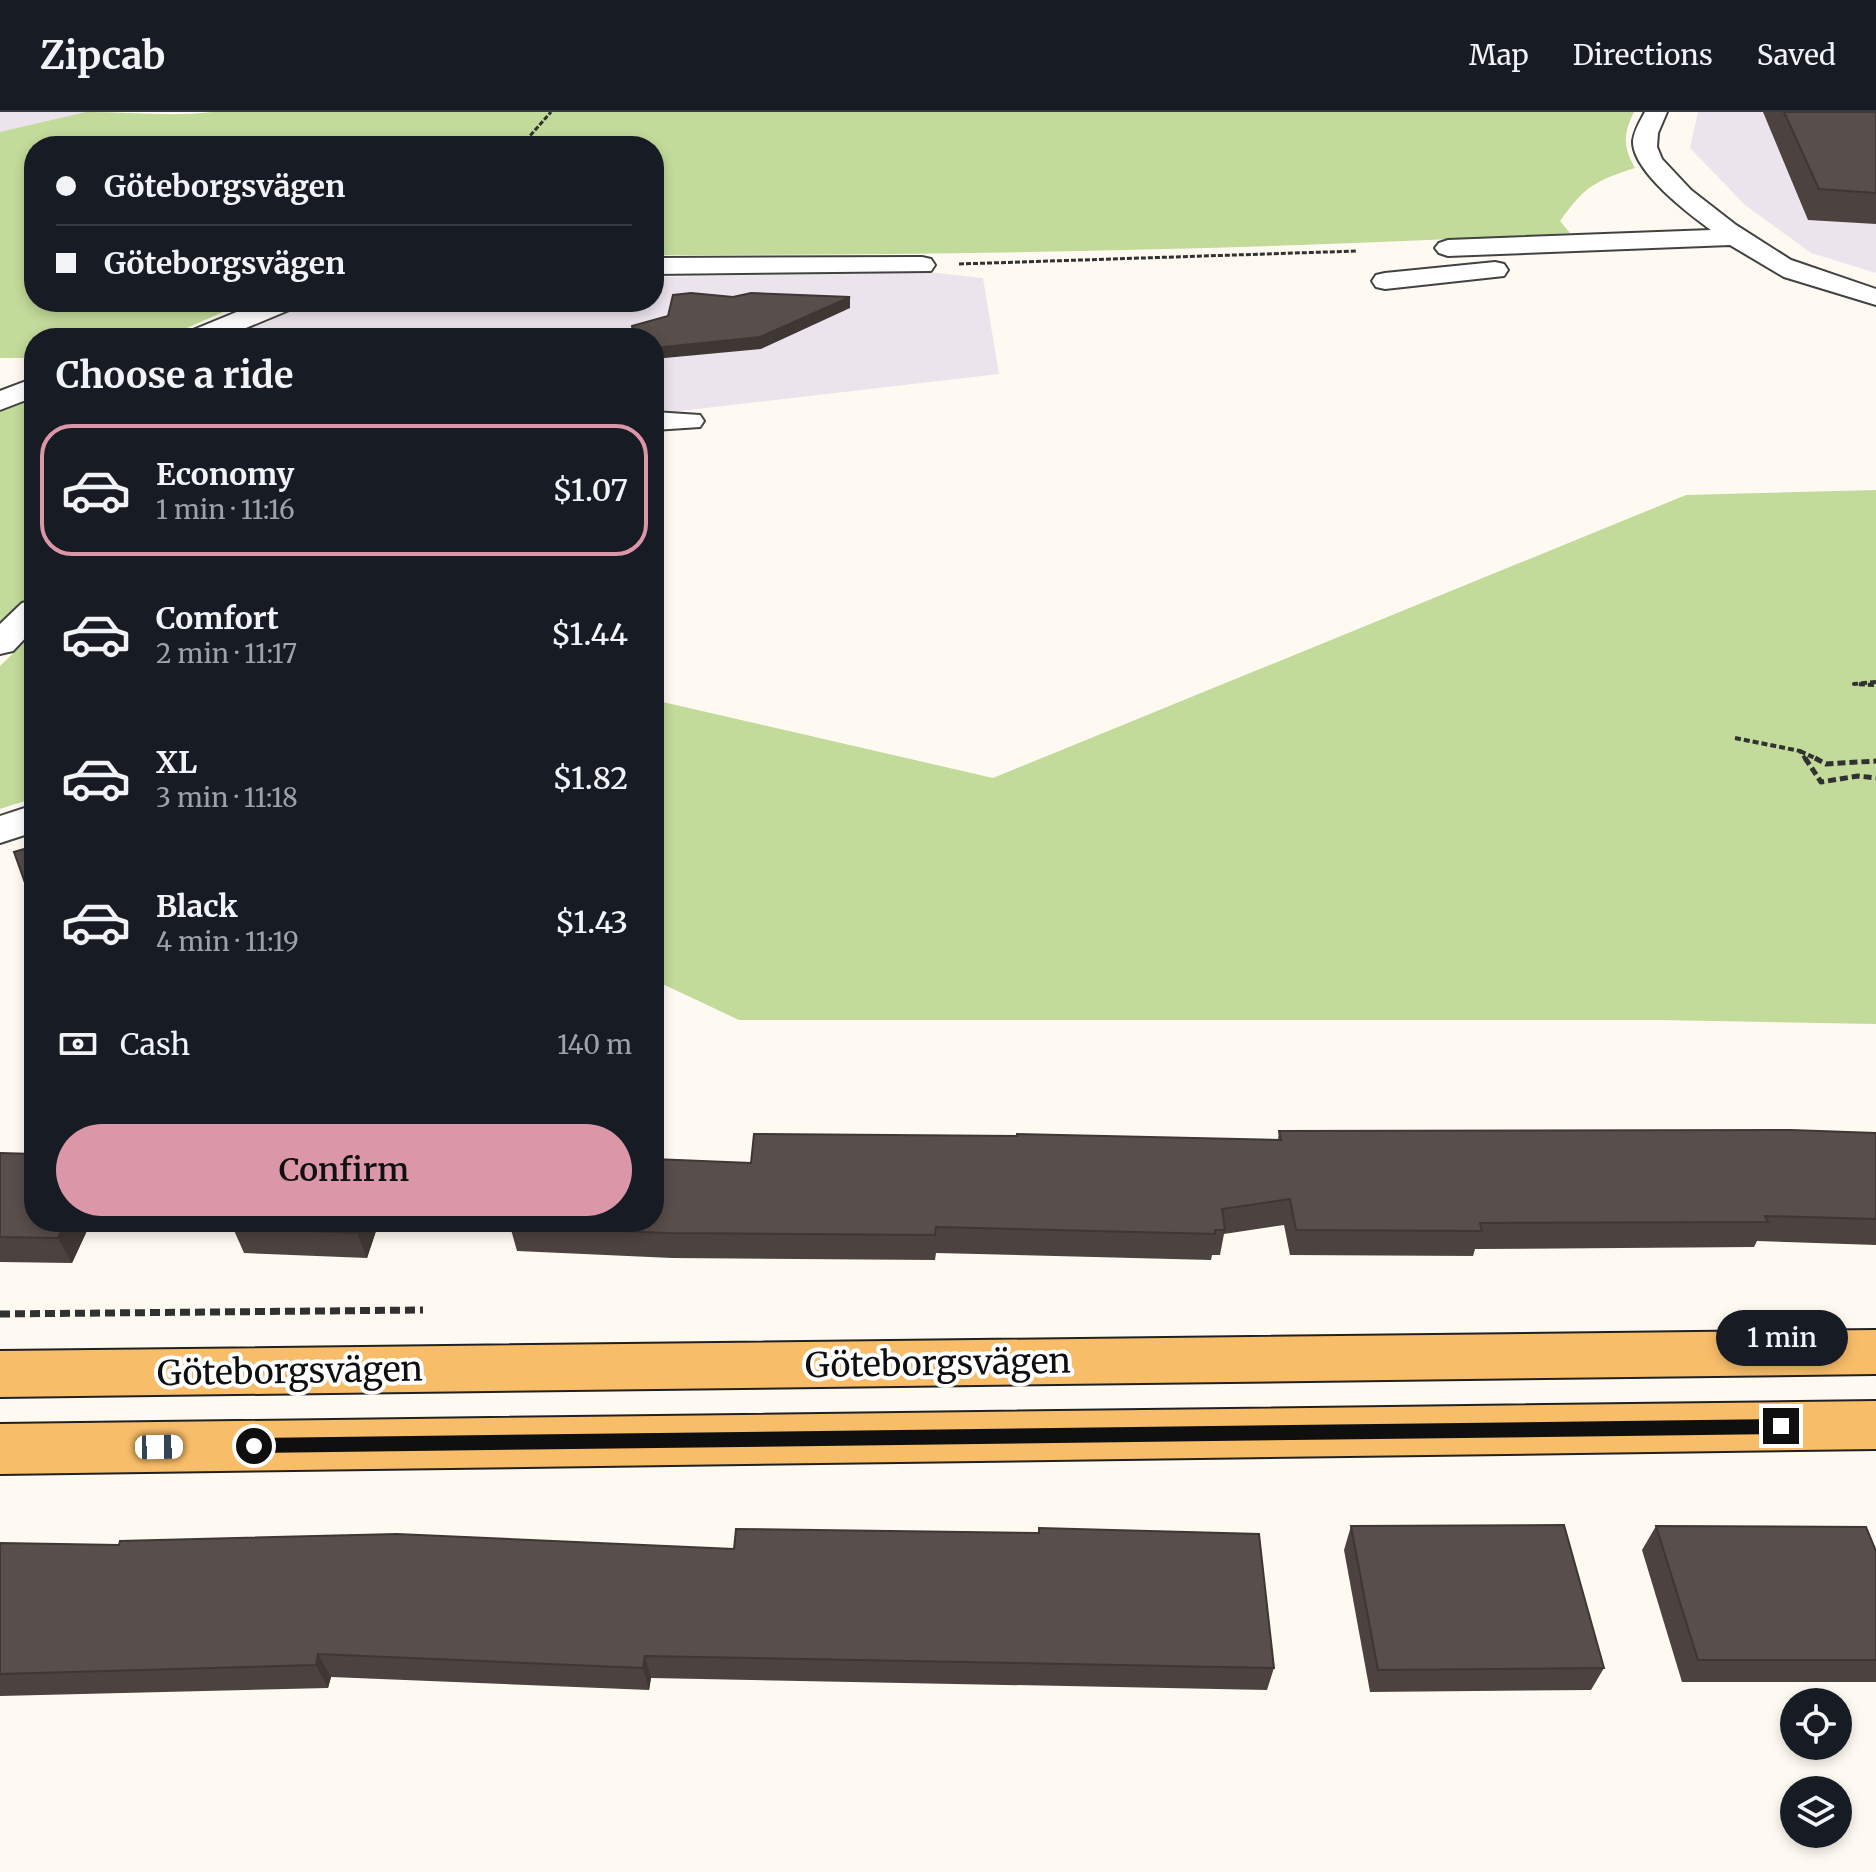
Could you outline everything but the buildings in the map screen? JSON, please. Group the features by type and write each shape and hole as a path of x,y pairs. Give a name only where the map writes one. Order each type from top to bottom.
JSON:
{"main road":[{"name":"Göteborgsvägen","path":"0,1374 1876,1352"},
{"path":"0,1449 1876,1425"}],"street":[{"path":"1656,112 1645,135 1644,146 1649,158 1670,184 1734,237 1780,265 1876,299"},
{"path":"1448,248 1734,237"},
{"path":"1385,281 1574,260 1582,254 1586,243"},
{"path":"664,265 704,259 760,271 922,265"},
{"path":"1818,305 1876,299"},
{"path":"222,328 260,312"},
{"path":"0,376 24,382"},
{"path":"0,401 24,389"},
{"path":"664,421 689,421"},
{"path":"0,643 24,620"},
{"path":"0,830 24,822"}],"path":[{"path":"530,136 551,112"},
{"path":"922,265 1448,248"},
{"path":"1735,738 1800,751 1826,764 1876,761"},
{"path":"1800,751 1821,782 1858,776 1876,778"}],"shaded area":[{"path":"0,112 99,112 24,136 0,146"},
{"path":"1698,112 1876,112 1876,273 1811,253 1745,205 1690,148"},
{"path":"929,272 983,278 999,374 664,413 664,328 250,328 279,312 664,312 664,277"}],"green space":[{"path":"86,112 1634,112 1626,140 1635,168 1600,181 1584,192 1560,221 1570,233 1341,244 1112,250 664,255 664,136 24,136 24,312 223,312 187,328 24,328 24,358 0,358 0,132"},
{"path":"24,401 24,601 0,624 0,409"},
{"path":"1876,490 1876,1024 1661,1020 739,1020 664,985 664,702 993,778 1686,495"},
{"path":"24,643 24,801 0,809 0,666"}],"route":[{"path":"254,1446 1781,1426"}]}
